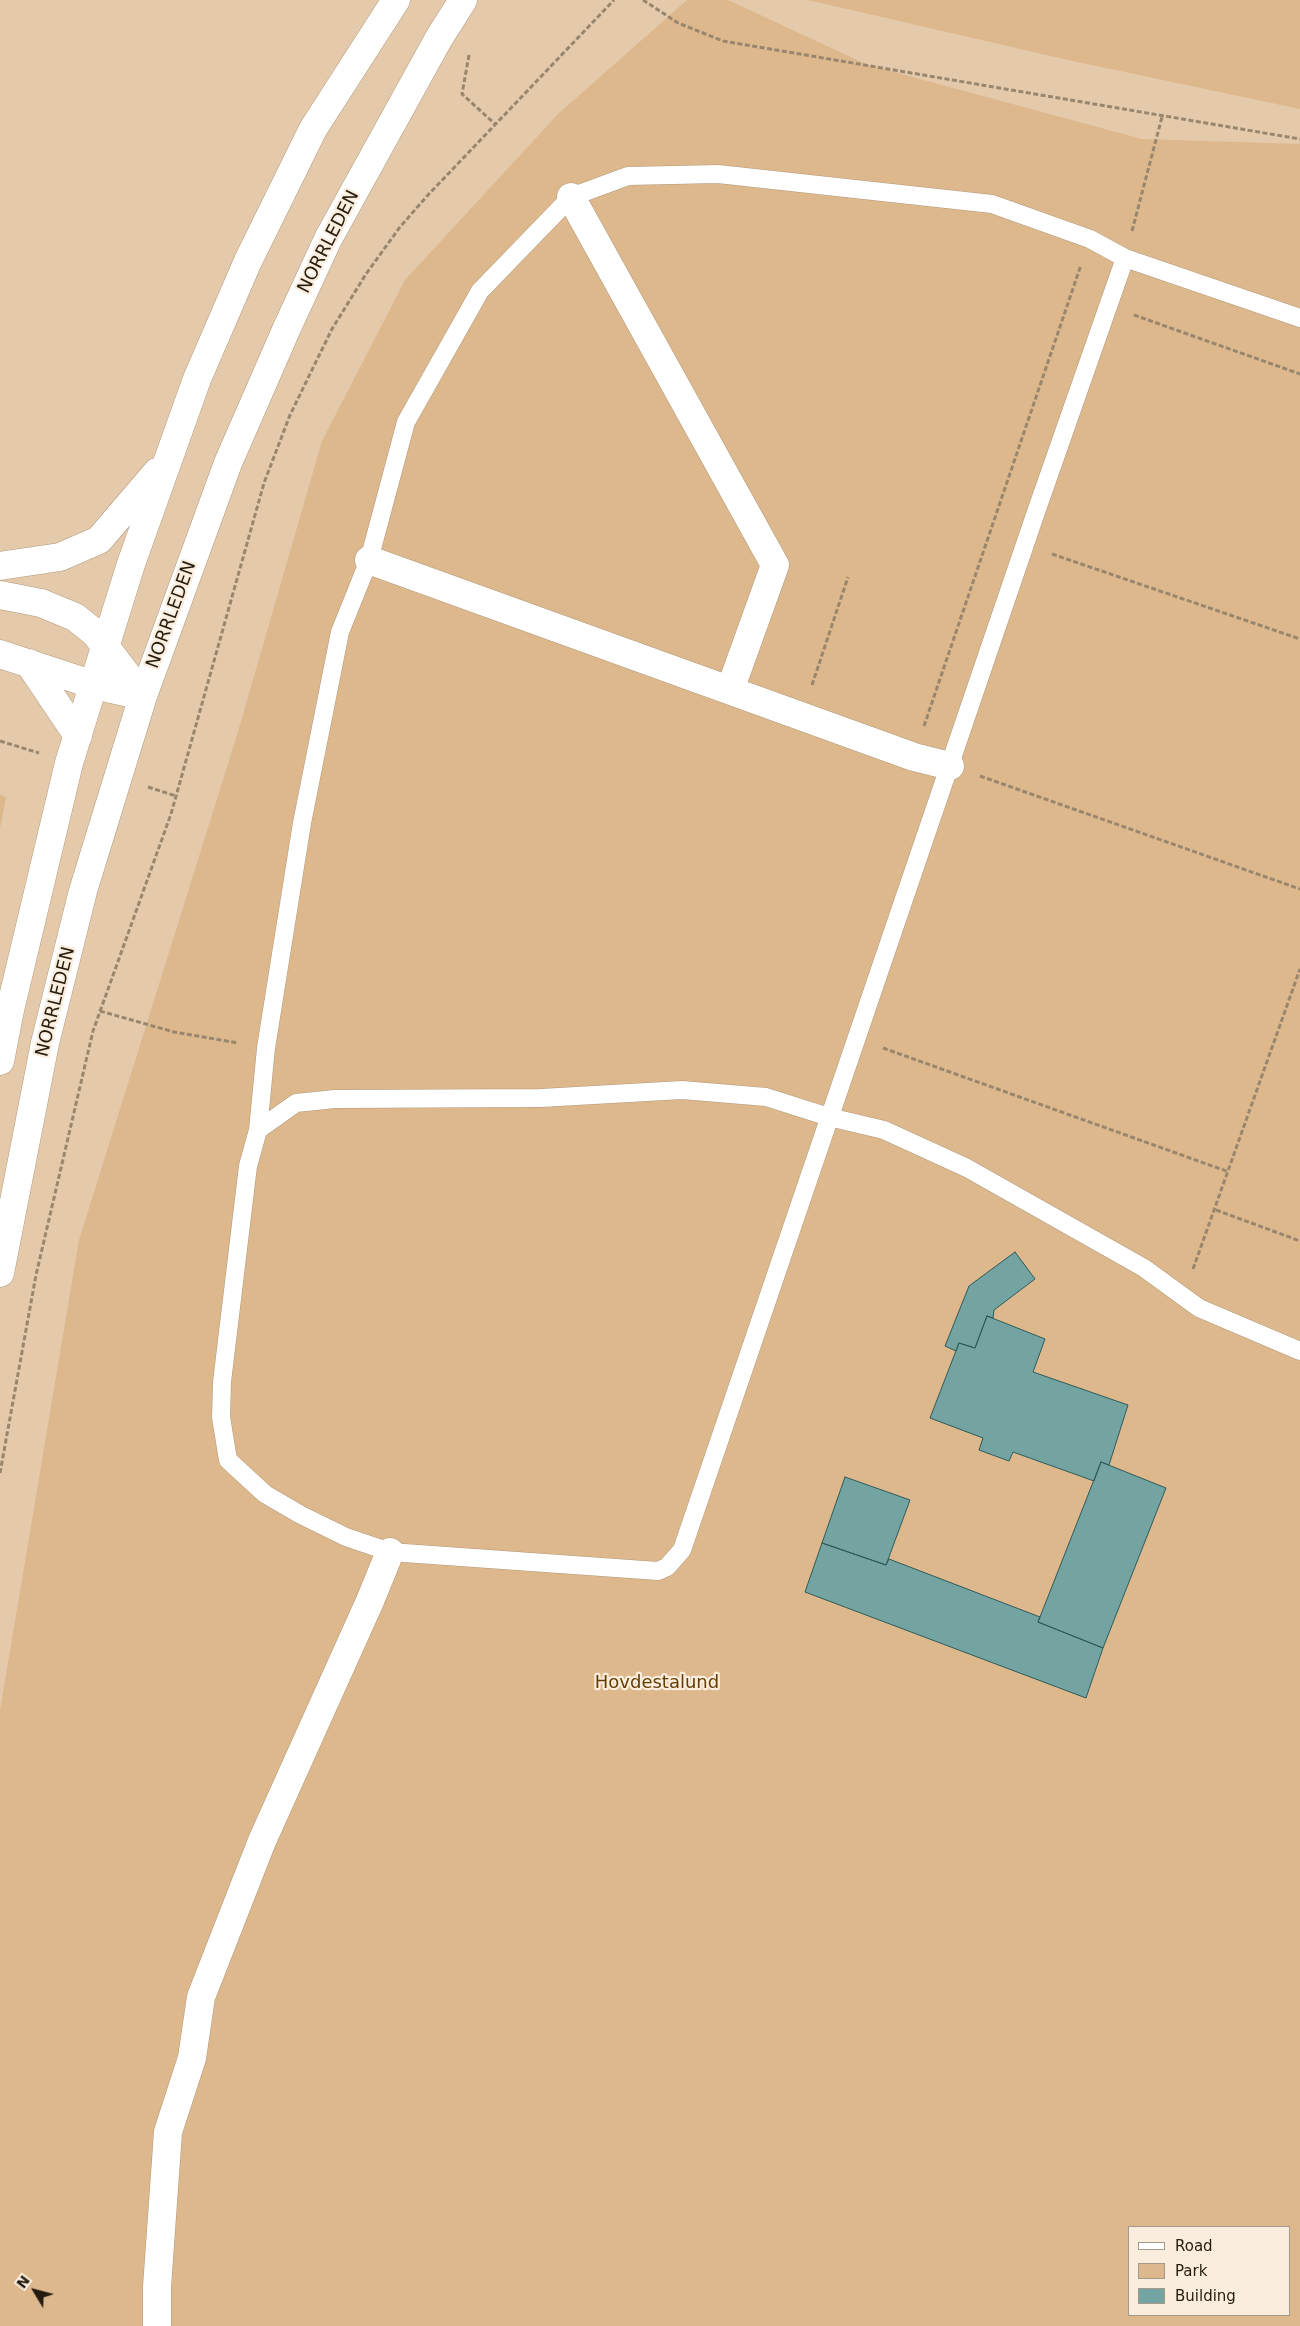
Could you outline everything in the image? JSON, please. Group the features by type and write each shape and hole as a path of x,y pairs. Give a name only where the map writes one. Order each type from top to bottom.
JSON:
{"main road":[{"path":"0,1061 10,1010 69,763 105,646 167,459 197,379 248,261 304,147 313,129 396,0"},
{"name":"NORRLEDEN","path":"0,1273 47,1034 103,820 143,696 228,463 286,330 328,239 439,38 463,0"},
{"path":"571,197 775,565 730,690"},
{"path":"0,566 60,558 99,540 167,459"},
{"path":"369,560 914,757 950,766"},
{"path":"0,595 41,603 75,617 95,633 143,696"},
{"path":"0,654 94,685 143,696"},
{"path":"29,663 78,736"},
{"path":"157,2326 156,2287 168,2132 192,2058 201,1997 262,1841 390,1552"}],"lane":[{"path":"1125,258 1025,545 682,1550 667,1567 658,1571 390,1552 346,1538 300,1515 265,1494 228,1460 221,1417 222,1382 248,1166 258,1130 266,1048 302,823 340,632 369,560 406,422 480,291 571,197 628,176 718,174 992,204 1090,239 1125,258 1300,318"},
{"path":"258,1130 296,1103 335,1098 540,1098 682,1090 766,1098 829,1117 884,1130 967,1168 1144,1268 1199,1308 1300,1351"}],"path":[{"path":"0,1473 36,1275 93,1031 171,814 264,483 290,414 332,329 366,274 411,214 614,0"},
{"path":"643,0 678,23 723,41 1300,139"},
{"path":"470,50 462,94 495,124"},
{"path":"1125,258 1162,117"},
{"path":"914,757 1090,239"},
{"path":"1108,306 1300,374"},
{"path":"1025,545 1300,639"},
{"path":"801,716 848,577"},
{"path":"0,741 69,763"},
{"path":"950,766 1300,889"},
{"path":"1182,1296 1216,1210 1300,969"},
{"path":"100,1011 174,1032 266,1048"},
{"path":"856,1038 1229,1172"},
{"path":"1216,1210 1300,1241"}],"green space":[{"name":"Hovdestalund","path":"687,0 728,0 868,65 1142,139 1300,144 1300,2326 0,2326 0,1710 79,1240 237,735 322,441 405,280 558,114"},
{"path":"808,0 1300,0 1300,109 1068,60"},
{"path":"0,795 6,797 0,828"}],"building":[{"path":"1015,1252 1035,1279 994,1310 993,1318 987,1316 975,1348 959,1343 956,1351 945,1346 969,1286"},
{"path":"987,1316 1045,1339 1033,1372 1128,1405 1109,1465 1101,1462 1094,1481 1013,1452 1009,1461 979,1450 983,1438 930,1418 959,1343 975,1348"},
{"path":"1101,1462 1166,1488 1103,1648 1038,1622"},
{"path":"845,1477 910,1500 886,1565 822,1543"},
{"path":"822,1543 886,1565 889,1559 1040,1617 1038,1622 1103,1648 1086,1698 805,1592"}]}
